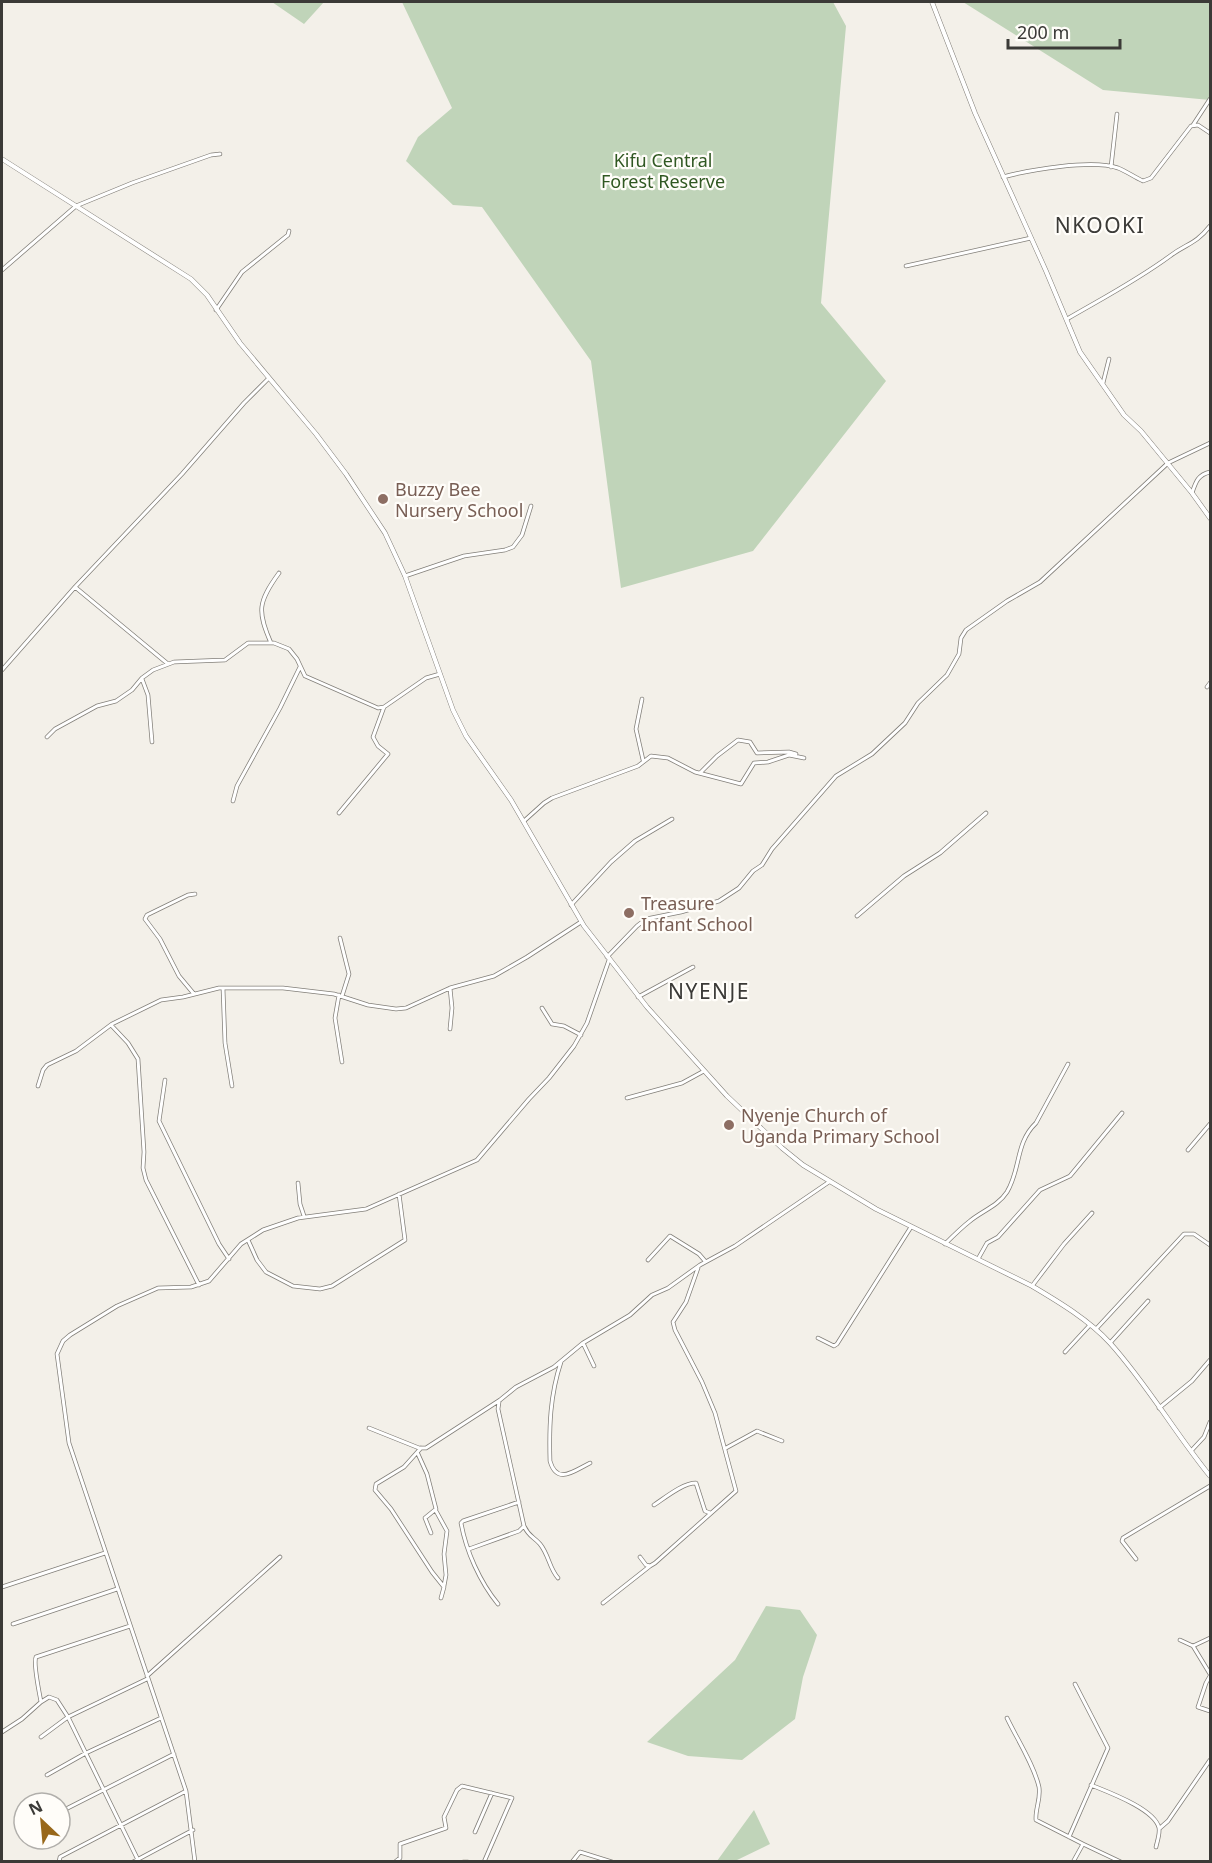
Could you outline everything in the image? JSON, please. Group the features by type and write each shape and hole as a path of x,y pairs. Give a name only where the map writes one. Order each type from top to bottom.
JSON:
{"street":[{"path":"932,2 955,64 1080,352 1124,415 1141,431 1210,518"},
{"path":"1003,177 1051,168 1086,165 1111,167 1143,181 1146,180 1193,125 1210,99"},
{"path":"1111,167 1117,114"},
{"path":"1193,125 1198,125 1210,133"},
{"path":"2,270 76,206 132,183 220,154"},
{"path":"2,159 192,279 207,295 240,343 270,377 346,474 385,533 405,576 453,710 466,736 503,788 571,905 608,959 638,997 704,1071 782,1148 829,1182 876,1209 1032,1286 1095,1329 1133,1371 1210,1476"},
{"path":"1065,320 1128,285 1172,254 1198,240 1210,226"},
{"path":"216,310 242,272 288,235 289,231"},
{"path":"906,266 1031,238"},
{"path":"1103,383 1109,359"},
{"path":"2,670 75,587 270,377"},
{"path":"195,1862 192,1846 193,1830 186,1791 67,1436 57,1354 59,1347 85,1324 150,1291 165,1287 199,1285 209,1281 248,1239 270,1227 305,1217 366,1209 464,1168 480,1158 549,1078 581,1035 608,959 636,926 649,918 719,901 738,888 753,871 762,865 772,849 836,776 872,754 905,723 918,703 947,675 959,654 961,638 966,630 1007,601 1040,582 1168,464 1210,443"},
{"path":"1192,493 1196,480 1210,472"},
{"path":"405,576 464,556 513,547 522,535 531,506"},
{"path":"271,643 261,613 266,593 279,573"},
{"path":"75,587 168,664"},
{"path":"47,737 56,729 97,706 116,701 132,690 153,670 168,664 198,660 220,661 232,657 245,645 271,643 289,649 305,676 378,708 384,707 426,678 440,674"},
{"path":"234,801 237,786 280,708 300,666"},
{"path":"142,678 148,695 152,742"},
{"path":"1207,687 1210,683"},
{"path":"642,699 636,729 643,760"},
{"path":"339,813 388,754 378,746 373,737 384,707"},
{"path":"701,772 738,740 749,741 758,753 789,752 804,758"},
{"path":"524,822 544,802 638,766 651,756 659,756 695,772 741,784 754,764 787,755 797,755"},
{"path":"857,916 904,876 940,853 986,813"},
{"path":"571,905 611,862 635,841 672,819"},
{"path":"194,994 179,976 160,939 145,919 147,915 188,895 195,894"},
{"path":"38,1086 47,1065 76,1051 111,1025 155,1002 224,988 283,988 340,995 368,1005 401,1009 419,1004 450,988 494,976 582,922"},
{"path":"340,938 349,974 340,995 335,1018 342,1062"},
{"path":"638,997 693,967"},
{"path":"224,988 225,1043 232,1086"},
{"path":"450,988 452,1008 450,1029"},
{"path":"542,1008 552,1024 564,1026 581,1035"},
{"path":"111,1025 128,1043 138,1059 143,1168 147,1180 199,1285"},
{"path":"945,1244 970,1221 1004,1197 1012,1183 1024,1137 1036,1123 1068,1064"},
{"path":"627,1098 658,1088 677,1085 704,1071"},
{"path":"165,1080 159,1121 219,1244 229,1259"},
{"path":"978,1259 987,1243 998,1237 1040,1190 1070,1176 1122,1113"},
{"path":"1188,1150 1210,1124"},
{"path":"369,1428 426,1448 516,1387 561,1361 583,1343 630,1315 652,1295 668,1288 705,1261 735,1246 829,1182"},
{"path":"298,1183 300,1204 305,1217"},
{"path":"248,1239 257,1260 266,1272 299,1288 328,1287 405,1240 399,1194"},
{"path":"1032,1286 1064,1244 1092,1213"},
{"path":"818,1338 834,1346 837,1344 911,1226"},
{"path":"1095,1329 1184,1234 1194,1233 1210,1245"},
{"path":"648,1260 670,1236 699,1254 705,1261"},
{"path":"603,1603 666,1554 736,1491 720,1429 702,1382 675,1330 674,1322 686,1302 698,1266"},
{"path":"1110,1343 1148,1301"},
{"path":"1065,1352 1090,1325"},
{"path":"583,1343 594,1366"},
{"path":"1159,1408 1192,1381 1210,1360"},
{"path":"561,1361 550,1413 550,1461 557,1473 567,1475 590,1463"},
{"path":"500,1400 498,1409 524,1526 528,1535 540,1544 550,1562 551,1570 558,1578"},
{"path":"1191,1451 1204,1437 1210,1422"},
{"path":"726,1448 757,1431 782,1441"},
{"path":"421,1448 404,1467 376,1484 375,1490 391,1509 444,1587"},
{"path":"418,1454 427,1474 436,1511 447,1531 444,1554 446,1575 441,1598"},
{"path":"654,1505 693,1482 696,1483 705,1511 710,1513"},
{"path":"1136,1559 1122,1541 1123,1538 1210,1486"},
{"path":"498,1604 476,1568 461,1527 463,1521 519,1502"},
{"path":"431,1533 426,1518 436,1511"},
{"path":"469,1549 519,1531 524,1526"},
{"path":"2,1587 105,1553"},
{"path":"41,1737 68,1717 147,1677 280,1557"},
{"path":"640,1557 646,1565 650,1566"},
{"path":"13,1624 117,1589"},
{"path":"40,1702 34,1664 36,1657 130,1626"},
{"path":"1193,1646 1210,1638"},
{"path":"1180,1640 1193,1646 1210,1675 1198,1707 1210,1711"},
{"path":"1069,1837 1108,1748 1075,1684"},
{"path":"2,1732 22,1719 40,1702 49,1697 54,1698 68,1717 138,1860"},
{"path":"47,1775 86,1753 162,1717"},
{"path":"1006,1718 1036,1777 1040,1798 1036,1820 1121,1862"},
{"path":"72,1805 174,1754"},
{"path":"1159,1829 1168,1821 1209,1767 1210,1760"},
{"path":"1091,1785 1139,1806 1159,1829 1156,1847"},
{"path":"395,1862 400,1858 400,1844 446,1828 444,1817 462,1786 512,1798 484,1862"},
{"path":"59,1862 60,1857 186,1791"},
{"path":"475,1832 492,1793"},
{"path":"133,1862 193,1830"},
{"path":"1073,1862 1083,1844"},
{"path":"572,1862 580,1852 612,1862"},
{"path":"463,1862 468,1862"}],"green space":[{"path":"272,2 324,2 304,24"},
{"name":"Kifu Central Forest Reserve","path":"402,2 833,2 846,26 821,303 886,381 753,551 621,588 591,361 482,207 453,205 406,161 418,137 452,108"},
{"path":"963,2 1210,2 1210,100 1103,90"},
{"path":"766,1606 800,1610 817,1635 803,1677 795,1719 742,1760 688,1756 647,1742 735,1660"},
{"path":"754,1810 770,1844 735,1861 717,1861"}],"place":[{"name":"Buzzy Bee Nursery School","path":"383,499"},
{"name":"Treasure Infant School","path":"629,913"},
{"name":"Nyenje Church of Uganda Primary School","path":"729,1125"}],"district":[{"name":"NKOOKI","path":"1100,225"},
{"name":"NYENJE","path":"709,991"}]}
